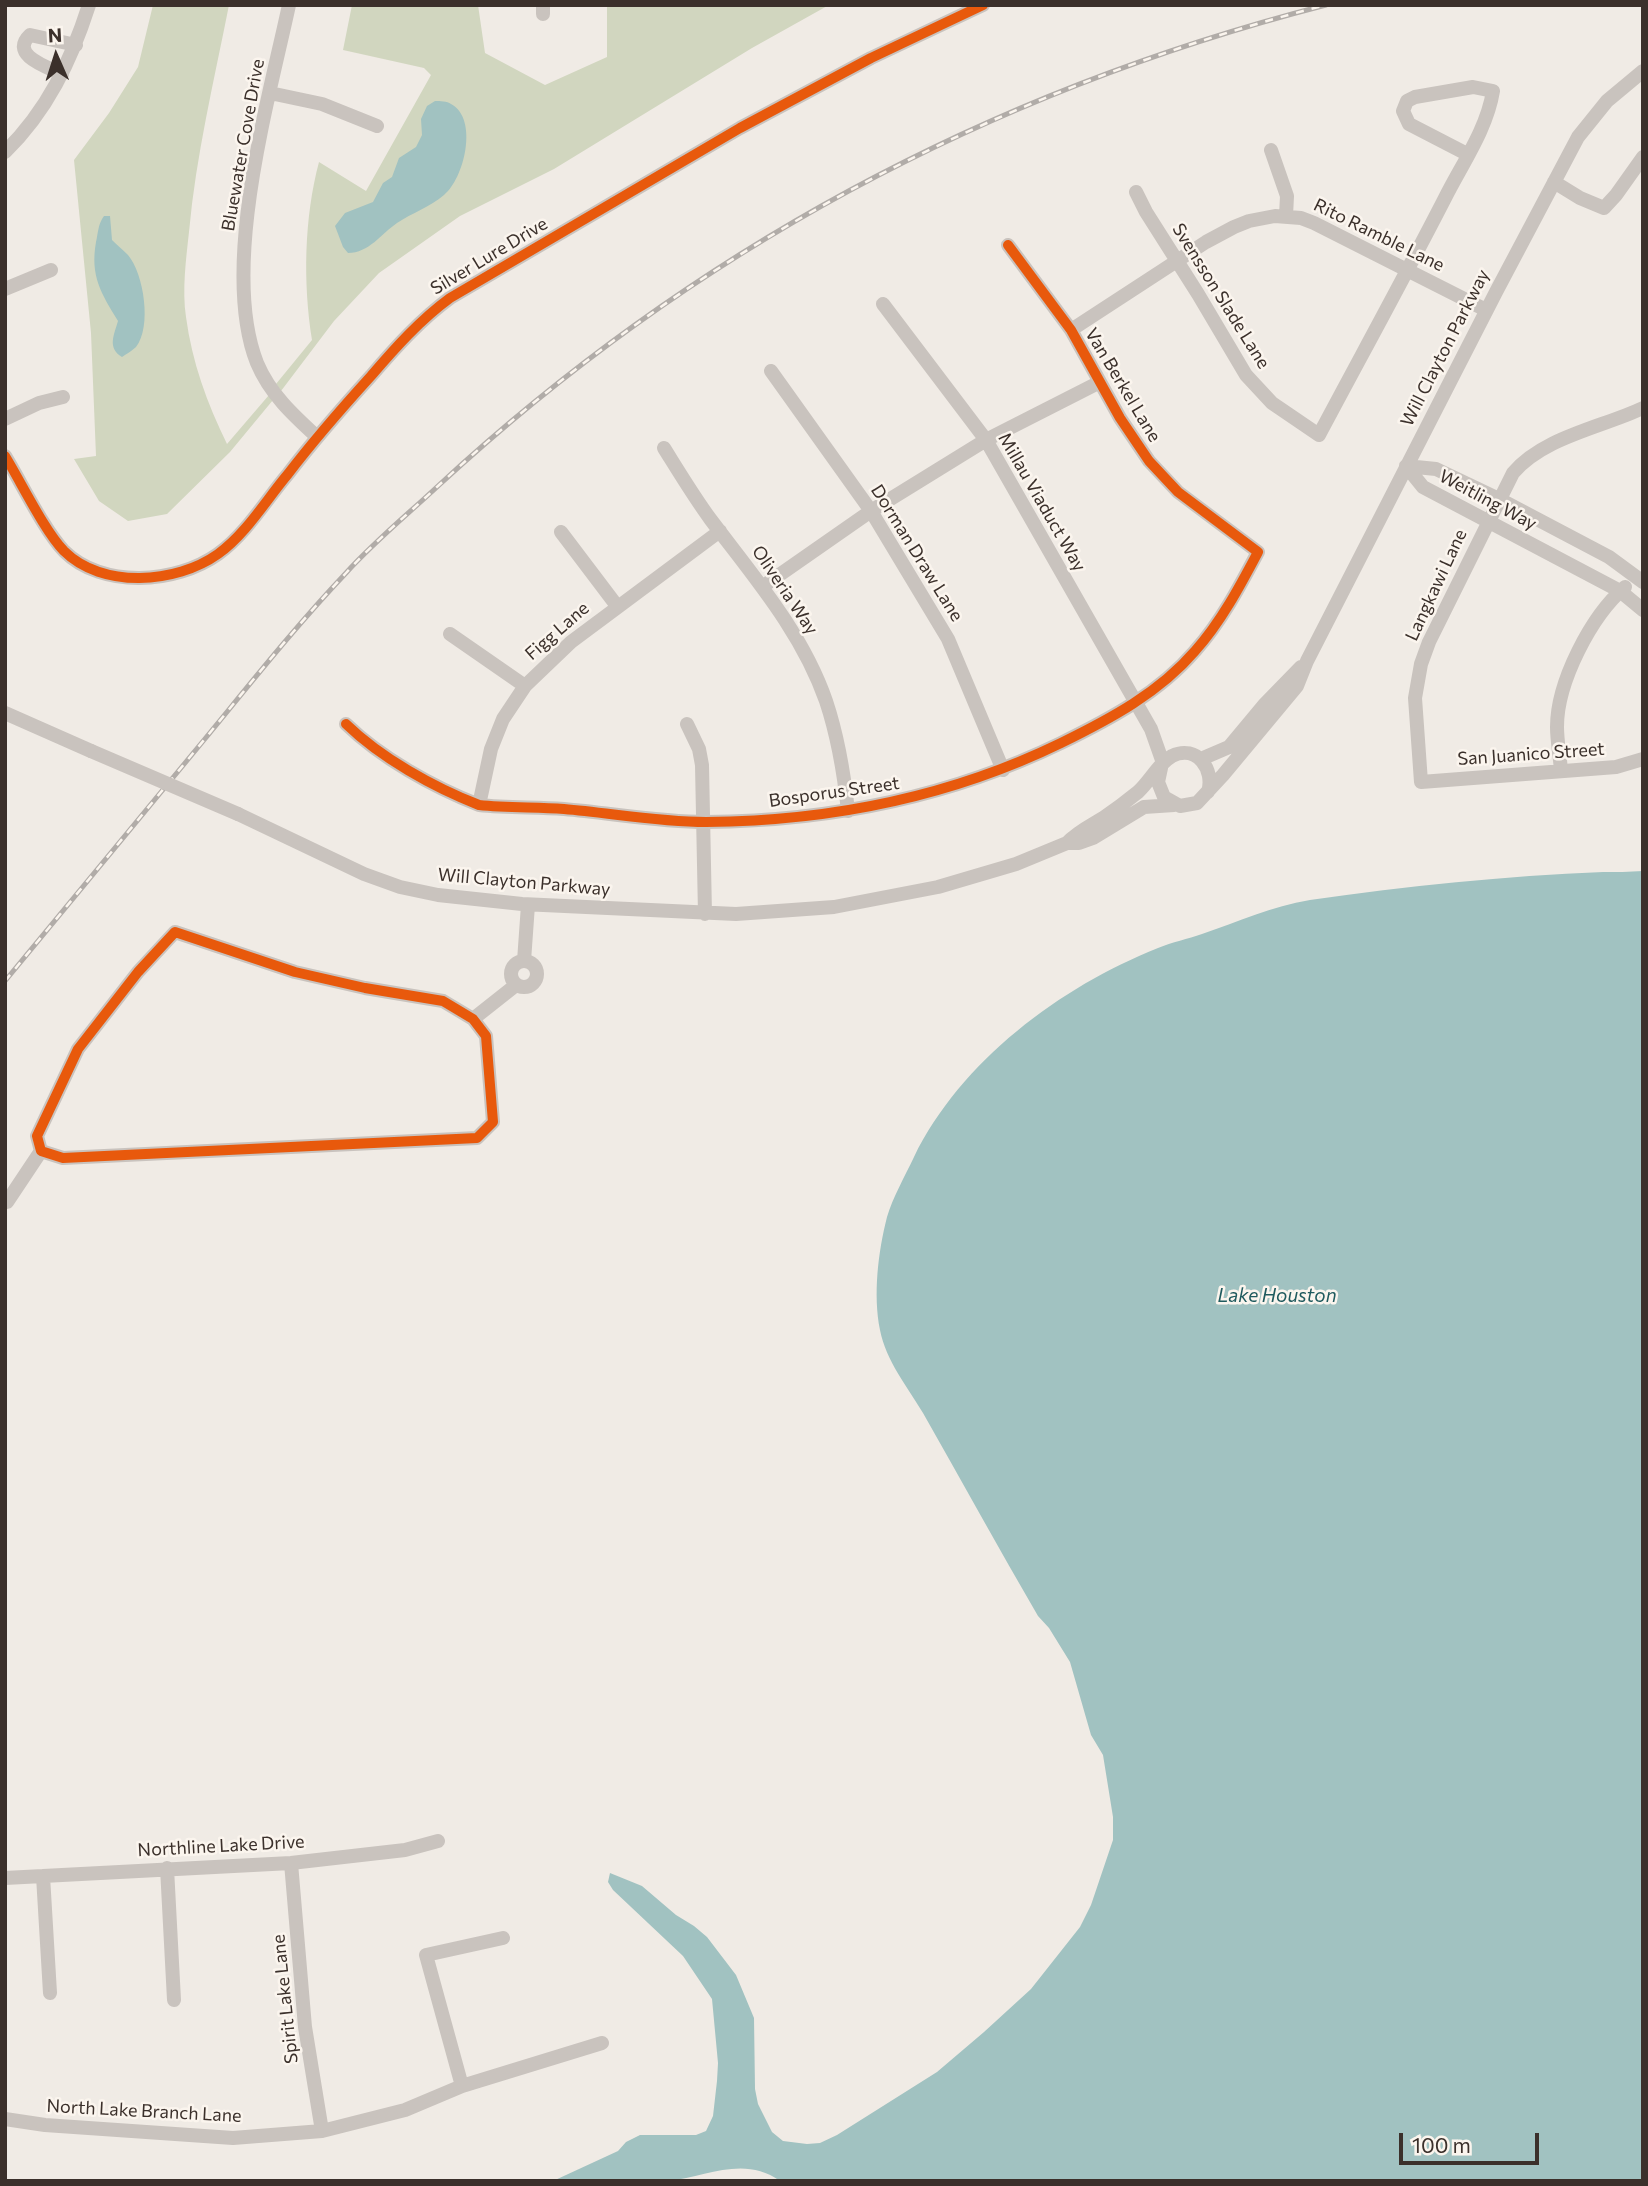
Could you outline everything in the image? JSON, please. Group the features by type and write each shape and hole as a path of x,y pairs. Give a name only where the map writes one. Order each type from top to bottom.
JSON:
{"street":[{"path":"5,152 38,116 62,74 76,44 89,5"},
{"name":"Bluewater Cove Drive","path":"289,5 254,175 245,242 245,305 248,330 265,381 290,413 317,437"},
{"name":"Silver Lure Drive","path":"5,456 53,536 75,560 108,574 146,577 190,569 229,546 317,437 432,311 459,292 696,152 871,58 983,5"},
{"path":"62,74 27,55 23,47 24,41 30,35 76,44"},
{"name":"Will Clayton Parkway","path":"1208,792 1297,686 1307,661 1406,466 1578,137 1607,101 1643,71"},
{"path":"1408,270 1487,115 1493,91 1461,88 1415,97 1408,101 1403,111 1409,124 1467,154"},
{"path":"270,93 322,104 377,126"},
{"path":"1271,149 1287,196 1286,216"},
{"path":"1554,182 1580,198 1604,208 1643,157"},
{"name":"Svensson Slade Lane","path":"1136,192 1246,375 1272,403 1319,435 1408,270"},
{"name":"Rito Ramble Lane","path":"1070,330 1219,235 1249,221 1286,216 1314,223 1486,310"},
{"name":"Van Berkel Lane","path":"1008,245 1070,330 1133,439 1162,476 1194,505 1258,552"},
{"path":"5,289 51,270"},
{"name":"Millau Viaduct Way","path":"883,304 986,440 1151,729 1162,766"},
{"name":"Dorman Draw Lane","path":"771,371 871,511 948,639 1003,770"},
{"path":"762,587 871,511 986,440 1100,382"},
{"path":"5,419 39,403 63,397"},
{"name":"Langkawi Lane","path":"1421,782 1415,698 1421,664 1429,642 1513,473 1531,454 1545,447 1643,408"},
{"name":"Oliveria Way","path":"664,449 785,620 806,656 825,699 842,756 848,811"},
{"name":"Weitling Way","path":"1406,466 1436,469 1499,499 1609,557 1641,577"},
{"name":"Weitling Way","path":"1406,466 1423,487 1620,591 1643,610"},
{"name":"Figg Lane","path":"479,805 491,750 503,719 526,686 552,658 617,606 720,531"},
{"path":"561,532 617,606"},
{"name":"Bosporus Street","path":"346,724 368,745 454,795 479,805 563,809 611,816 705,822 780,819 848,811 915,797 1003,770 1093,728 1135,703 1168,678 1196,650 1239,588 1258,552"},
{"path":"1561,771 1557,725 1562,692 1586,637 1604,609 1620,591 1641,577"},
{"path":"450,634 526,686"},
{"name":"Will Clayton Parkway","path":"1201,760 1228,747 1307,661"},
{"name":"Will Clayton Parkway","path":"5,713 238,814 364,874 400,887 478,901 528,905 705,914 780,912 883,899 976,877 1067,843 1079,843 1093,838 1144,807 1174,805"},
{"path":"687,724 701,757 705,822 705,914"},
{"name":"Millau Viaduct Way","path":"1151,729 1180,754"},
{"path":"1180,754 1189,754 1201,760 1211,776 1208,792 1197,803 1189,806 1174,805 1160,790 1158,782 1162,766 1180,754"},
{"name":"San Juanico Street","path":"1421,782 1616,767 1643,759"},
{"name":"Will Clayton Parkway","path":"1067,843 1074,835 1124,804 1162,766"},
{"path":"473,1019 516,985 529,987 537,976 533,964 524,961 528,905"},
{"path":"7,1202 41,1151 37,1136 78,1049 138,972 175,932 295,972 365,988 443,1001 473,1019 486,1036 493,1122 477,1138 63,1158 41,1151"},
{"name":"Northline Lake Drive","path":"5,1878 292,1863 405,1850 438,1841"},
{"name":"Spirit Lake Lane","path":"292,1863 305,2027 322,2131"},
{"path":"167,1868 174,2000"},
{"path":"43,1876 50,1993"},
{"path":"462,2086 426,1955 503,1938"},
{"name":"North Lake Branch Lane","path":"5,2119 45,2126 233,2138 322,2131 405,2110 462,2086 602,2043"}],"green space":[{"path":"153,5 229,5 192,203 185,274 186,317 201,382 227,444 269,395 273,400 230,452 167,514 128,521 99,501 74,459 96,456 91,333 74,160 109,113 138,67"},
{"path":"352,5 478,5 485,53 545,85 607,57 607,5 829,5 752,48 554,169 460,216 379,273 334,321 281,391 276,384 312,340 306,251 310,205 319,162 366,191 431,75 424,68 343,50"}],"water":[{"path":"435,101 451,104 460,112 465,122 466,149 451,187 439,199 397,223 369,246 348,253 335,226 345,213 373,202 383,183 392,177 399,158 416,147 422,135 421,119 427,106"},
{"path":"104,216 110,216 112,240 134,264 144,301 144,327 141,338 136,347 122,357 114,350 113,345 118,321 102,293 96,275 95,254 100,222"},
{"name":"Lake Houston","path":"1643,871 1643,2181 780,2181 753,2169 739,2169 668,2181 553,2181 618,2151 626,2142 640,2135 696,2135 706,2131 713,2116 718,2063 712,1999 683,1956 613,1890 608,1882 610,1873 642,1886 676,1915 694,1926 707,1937 736,1975 754,2018 755,2089 758,2104 772,2132 783,2141 807,2144 820,2143 837,2135 937,2072 1031,1989 1080,1927 1091,1905 1113,1840 1113,1817 1103,1755 1091,1735 1070,1662 1049,1628 1038,1616 898,1373 880,1330 877,1274 887,1217 914,1157 934,1122 958,1089 1017,1031 1085,984 1158,948 1269,910 1310,900 1419,886 1530,876"}],"railway":[{"path":"5,981 273,656 379,539 535,401 637,324 742,253 852,190 965,133 1082,83 1202,41 1326,5"}],"cycle path":[{"path":"5,456 56,542 80,563 98,572 118,577 140,578 182,572 201,564 238,537 318,436 389,355 418,325 450,298 740,128 871,58 983,5"},
{"path":"346,724 408,771 479,805 564,809 688,822 752,821 844,811 933,791 976,778 1061,743 1150,692 1181,666 1204,640 1230,603 1258,552 1178,492 1149,461 1120,418 1071,330 1008,245"},
{"path":"175,932 295,972 365,988 443,1001 473,1019 486,1036 493,1122 477,1138 63,1158 41,1151 37,1136 78,1049 138,972 175,932"}]}
